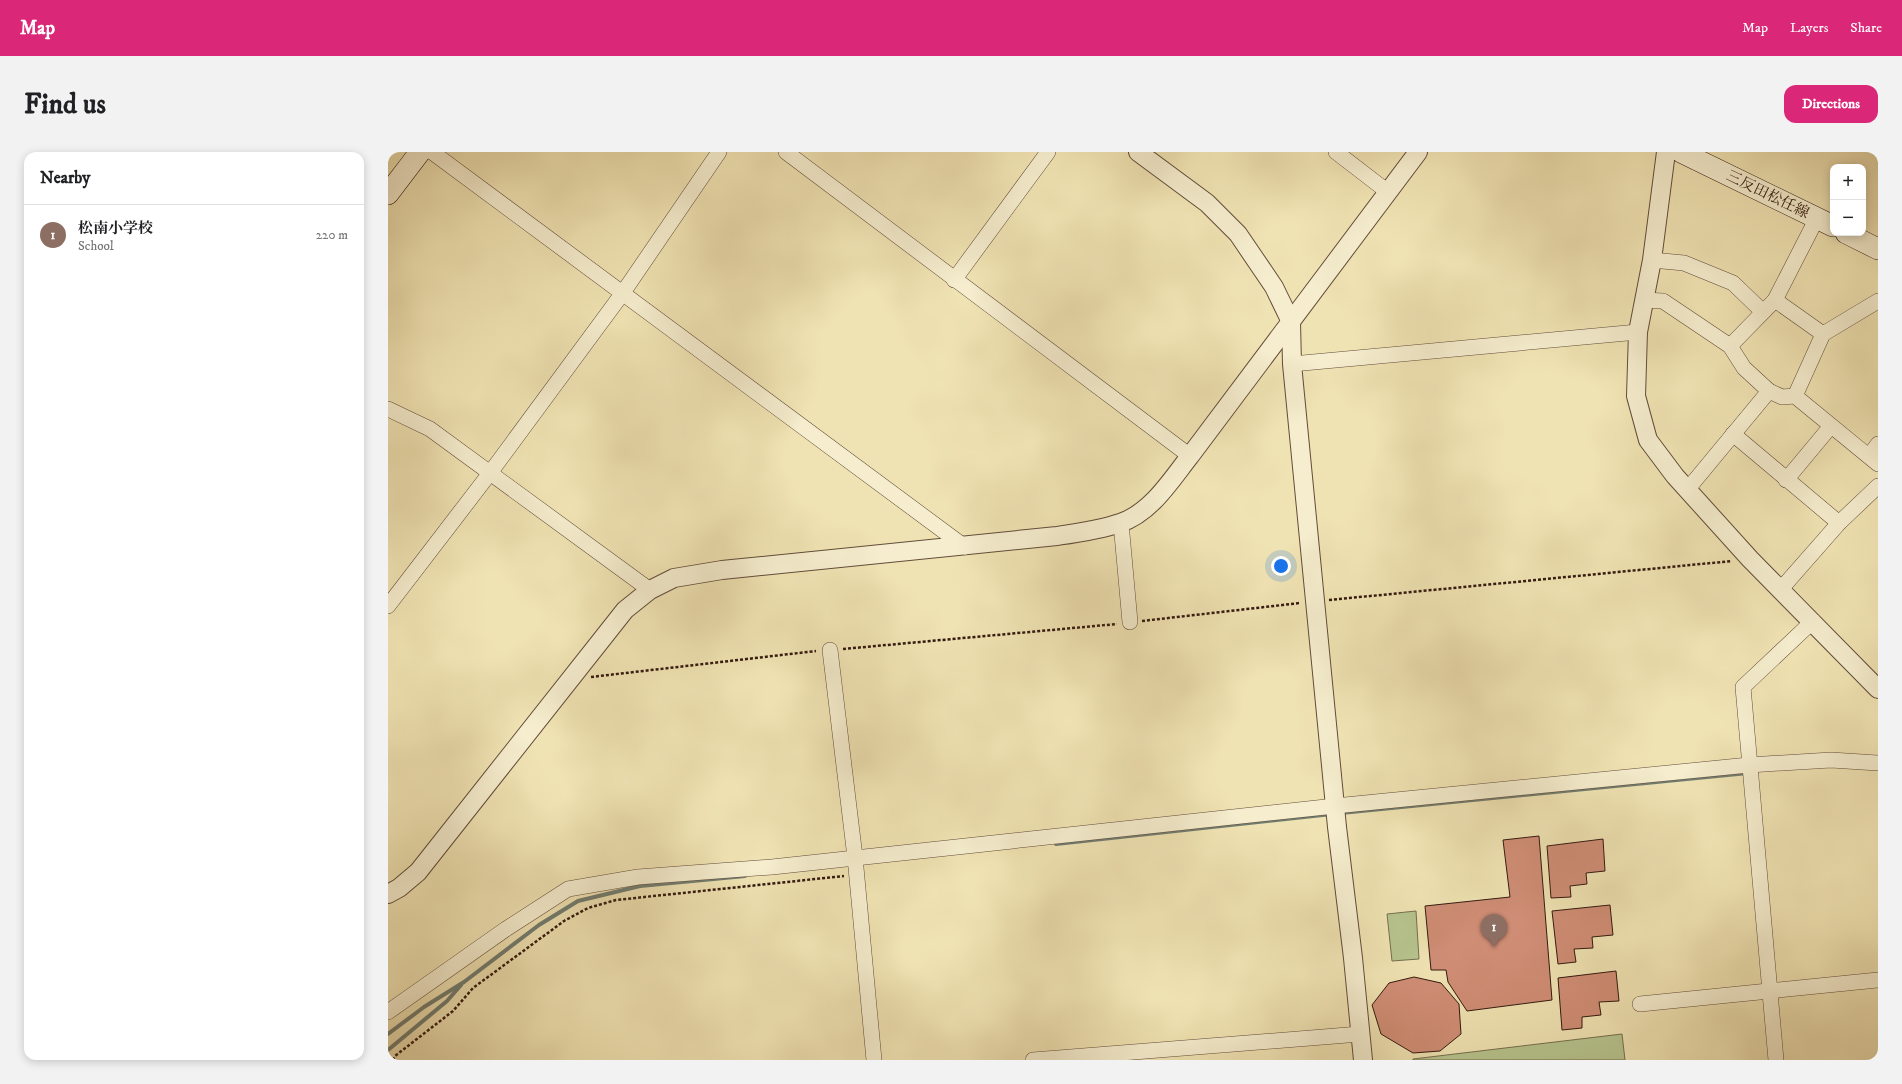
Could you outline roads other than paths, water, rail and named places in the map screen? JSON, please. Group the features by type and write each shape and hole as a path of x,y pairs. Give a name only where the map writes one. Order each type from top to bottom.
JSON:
{"main road":[{"path":"388,194 420,152"},
{"name":"三反田松任線","path":"1681,152 1825,222"},
{"path":"1852,236 1878,249"}],"street":[{"path":"432,152 622,294 965,546"},
{"path":"388,606 490,473 622,294 719,152"},
{"path":"786,152 954,280 1190,456"},
{"path":"954,280 1048,152"},
{"path":"1138,152 1207,203 1238,234 1274,287 1291,322 1292,364 1315,602 1337,827 1353,958 1363,1060"},
{"path":"1336,152 1388,192"},
{"path":"388,894 399,888 418,872 625,610 650,590 674,578 722,570 965,546 1084,532 1121,523 1140,512 1162,492 1190,456 1418,152"},
{"path":"1666,152 1652,260 1638,332 1636,396 1648,440 1675,476 1750,559 1813,621 1878,689"},
{"path":"1730,346 1775,300 1825,222"},
{"path":"1652,260 1684,263 1733,283 1763,312"},
{"path":"1644,300 1663,301 1730,346 1744,368 1769,391 1782,397 1795,396 1873,460 1878,444"},
{"path":"1775,300 1824,334"},
{"path":"1795,396 1824,334 1878,301"},
{"path":"1292,364 1638,332"},
{"path":"1687,490 1769,391"},
{"path":"388,409 430,429 650,590"},
{"path":"1786,480 1831,426"},
{"path":"1733,434 1839,523"},
{"path":"1781,589 1839,523 1878,486"},
{"path":"1121,523 1130,622"},
{"path":"1776,1060 1743,687 1813,621"},
{"path":"830,650 856,864 874,1060"},
{"path":"388,1012 506,929 568,889 638,877 772,867 856,864 1335,806 1750,773 1831,760 1878,763"},
{"path":"1640,1004 1878,980"},
{"path":"1033,1060 1360,1034"}],"waterway":[{"path":"1341,813 1748,773"},
{"path":"1056,844 1332,814"},
{"path":"388,1034 424,1007 464,982 539,925 578,901 640,886 745,876"},
{"path":"388,1050 447,1001 461,985"}],"place":[{"name":"松南小学校","path":"1494,947"}]}
